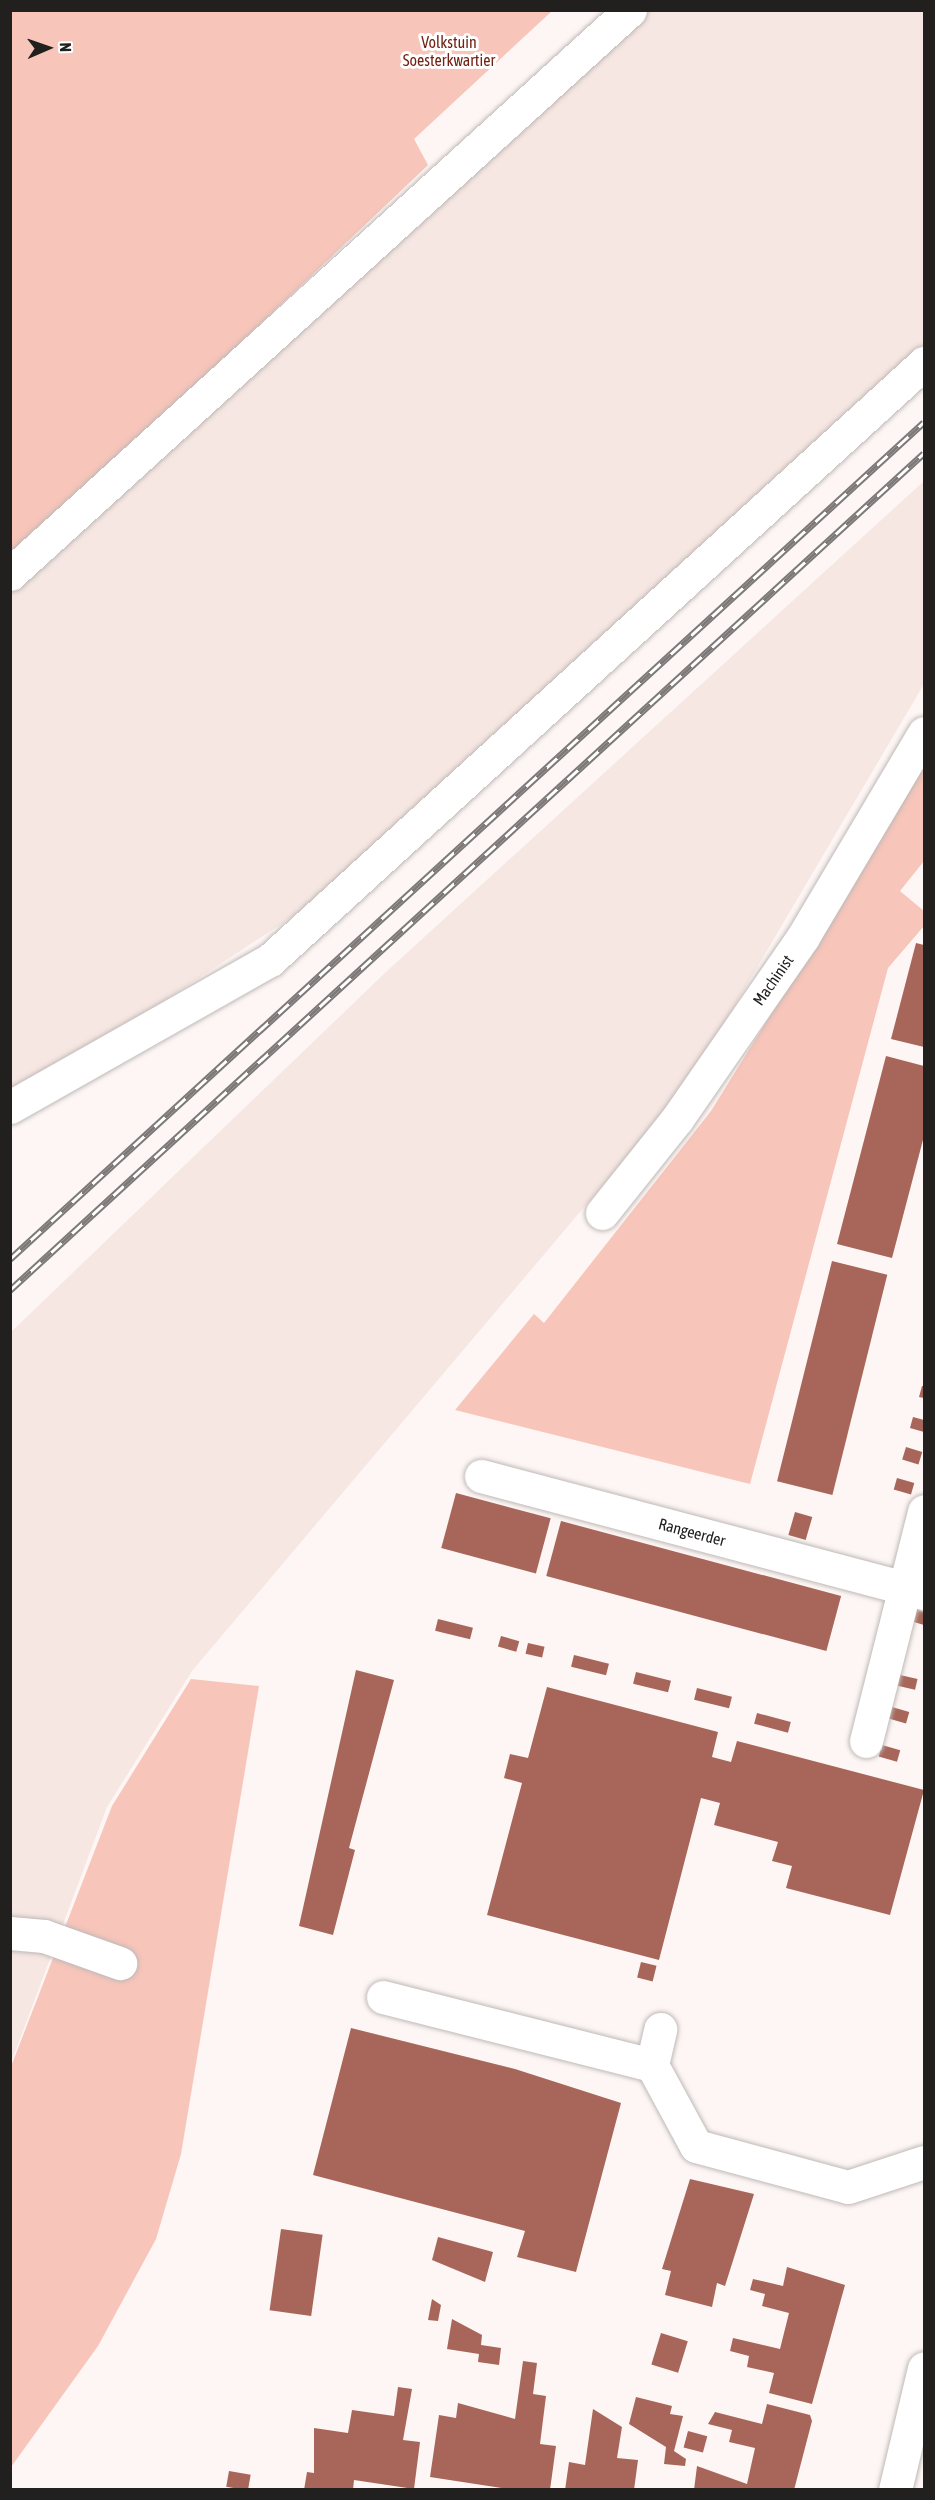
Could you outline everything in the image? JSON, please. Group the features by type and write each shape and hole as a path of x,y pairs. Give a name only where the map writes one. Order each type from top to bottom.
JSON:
{"street":[{"path":"10,574 630,10"},
{"path":"10,1107 270,960 924,363"},
{"name":"Machinist","path":"602,1213 677,1119 803,937 924,734"},
{"name":"Rangeerder","path":"481,1476 914,1590"},
{"path":"866,1741 914,1590 924,1511"},
{"path":"10,1933 44,1936 120,1963"},
{"path":"383,1997 652,2064"},
{"path":"660,2029 652,2064 696,2146 848,2187 924,2162"},
{"path":"895,2490 924,2368"}],"shaded area":[{"path":"643,11 924,11 924,352 506,739 292,917 95,1046 11,1094 11,590"},
{"path":"924,481 924,684 689,1083 192,1671 107,1807 11,2063 11,1332 386,972"}],"green space":[{"name":"Volkstuin Soesterkwartier","path":"11,11 552,11 414,139 428,165 11,561"},
{"path":"924,751 924,861 900,891 924,911 924,926 888,968 750,1484 455,1410 534,1314 544,1323 711,1111 840,903"},
{"path":"191,1679 259,1686 181,2154 156,2239 98,2346 11,2467 10,2069 112,1806"}],"building":[{"path":"916,943 924,945 924,1047 891,1039"},
{"path":"886,1056 924,1066 924,1136 892,1258 837,1244"},
{"path":"832,1261 887,1275 832,1495 777,1481"},
{"path":"922,1386 924,1386 924,1398 919,1397"},
{"path":"913,1417 924,1420 924,1432 910,1428"},
{"path":"906,1447 922,1452 918,1464 902,1459"},
{"path":"897,1478 914,1483 911,1494 894,1490"},
{"path":"456,1493 551,1518 536,1573 441,1548"},
{"path":"795,1512 812,1517 806,1540 788,1535"},
{"path":"561,1521 841,1596 826,1651 546,1576"},
{"path":"917,1610 924,1612 924,1625 914,1622"},
{"path":"438,1619 473,1628 470,1639 435,1631"},
{"path":"501,1636 519,1641 516,1652 498,1647"},
{"path":"528,1643 545,1647 542,1658 526,1654"},
{"path":"574,1655 609,1664 606,1675 571,1667"},
{"path":"356,1670 394,1680 349,1848 355,1850 333,1935 299,1926"},
{"path":"636,1672 671,1681 668,1692 633,1684"},
{"path":"900,1675 918,1679 915,1690 898,1686"},
{"path":"547,1687 718,1732 712,1757 731,1762 737,1741 924,1790 890,1915 786,1888 792,1866 772,1861 778,1842 714,1825 720,1803 701,1798 659,1960 487,1915 522,1783 504,1778 510,1754 528,1758"},
{"path":"697,1688 732,1697 729,1708 694,1700"},
{"path":"892,1707 909,1712 906,1723 889,1719"},
{"path":"757,1713 791,1722 788,1733 754,1724"},
{"path":"882,1745 900,1750 897,1762 879,1757"},
{"path":"641,1962 657,1966 653,1981 637,1978"},
{"path":"351,2028 515,2069 621,2103 576,2272 517,2257 525,2231 313,2175"},
{"path":"690,2179 754,2194 725,2286 717,2283 712,2307 665,2295 671,2271 662,2269"},
{"path":"281,2229 323,2235 311,2316 270,2310"},
{"path":"438,2237 493,2252 485,2282 432,2260"},
{"path":"787,2267 845,2285 812,2404 769,2393 774,2373 747,2367 749,2356 730,2351 733,2338 780,2349 789,2313 762,2306 765,2294 750,2290 753,2279 783,2286"},
{"path":"432,2299 441,2305 438,2321 428,2320"},
{"path":"452,2319 482,2335 481,2345 501,2348 499,2365 478,2362 479,2354 447,2349"},
{"path":"661,2333 688,2341 678,2373 651,2365"},
{"path":"523,2361 537,2363 533,2394 546,2396 540,2444 556,2446 550,2490 508,2489 430,2477 439,2415 456,2418 458,2403 515,2419"},
{"path":"398,2387 412,2389 403,2440 420,2442 414,2489 354,2480 353,2490 304,2490 307,2472 314,2473 314,2428 348,2433 352,2410 394,2416"},
{"path":"636,2397 672,2406 670,2414 683,2416 674,2451 686,2459 685,2466 664,2464 666,2447 629,2424"},
{"path":"767,2404 810,2415 812,2421 794,2490 694,2490 697,2466 747,2484 755,2448 729,2442 732,2430 708,2424 715,2412 762,2424"},
{"path":"593,2409 622,2427 617,2458 638,2460 634,2490 565,2490 569,2462 585,2465"},
{"path":"688,2431 707,2436 703,2453 684,2447"},
{"path":"229,2471 251,2475 248,2490 226,2487"}],"railway":[{"path":"10,1259 924,422"},
{"path":"10,1290 924,453"}]}
